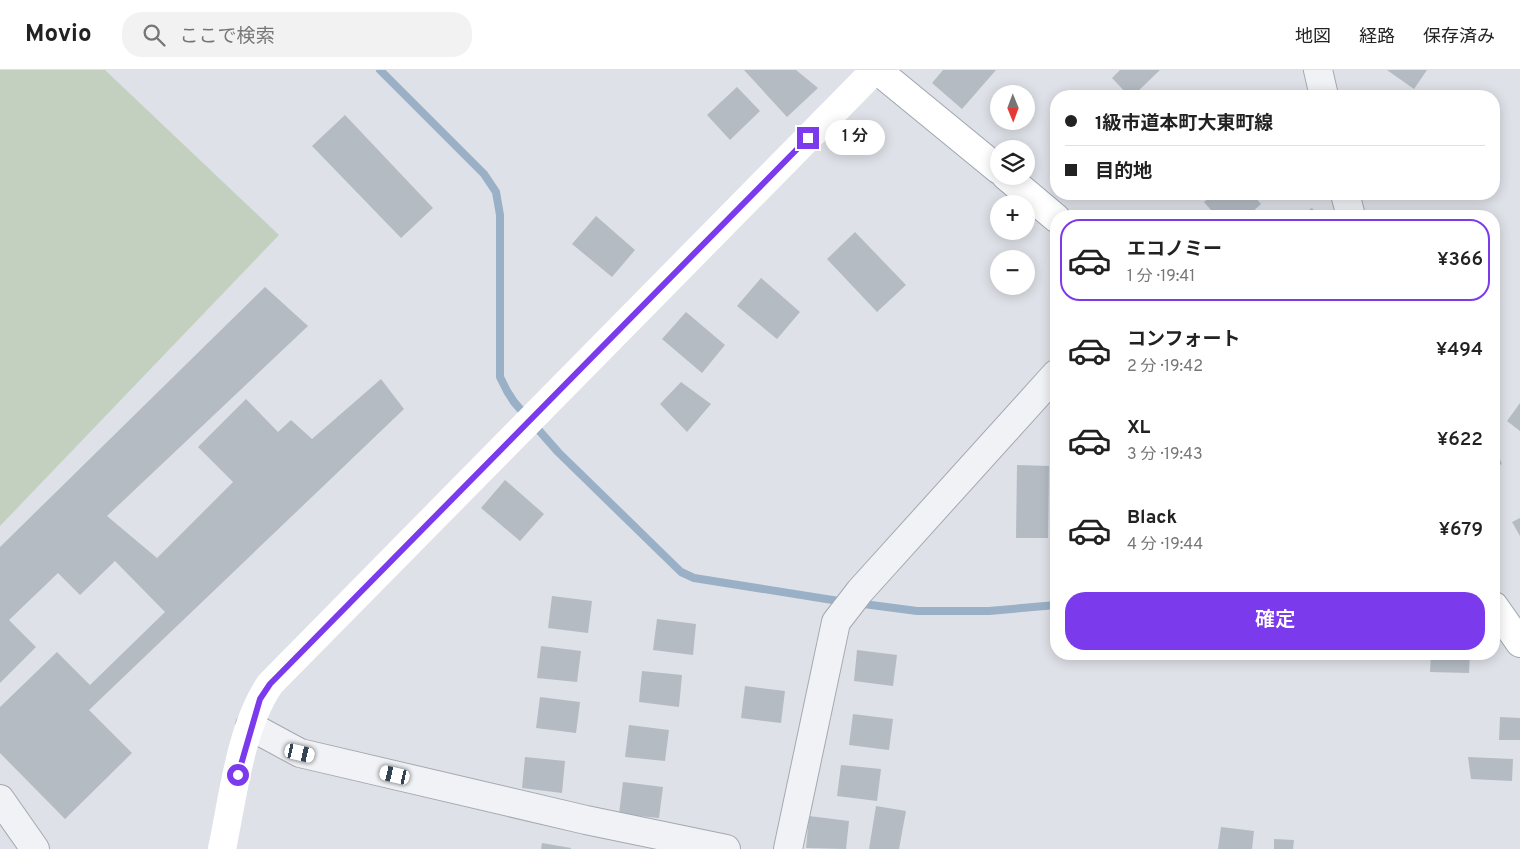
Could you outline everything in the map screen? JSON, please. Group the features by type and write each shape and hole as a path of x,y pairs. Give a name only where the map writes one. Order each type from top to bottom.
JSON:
{"street":[{"path":"222,849 250,728 260,699 270,684 532,416 876,70 990,163"},
{"path":"1318,70 1323,90"},
{"path":"1017,185 1050,213"},
{"path":"788,849 836,622 860,591 1050,381"},
{"path":"1500,614 1520,642"},
{"path":"250,728 300,753 586,820 726,849"},
{"path":"0,799 35,849"}],"green space":[{"path":"0,70 105,70 279,235 0,526"}],"building":[{"path":"744,70 796,70 818,88 787,117"},
{"path":"943,70 996,70 962,109 932,83"},
{"path":"1120,70 1160,70 1139,90 1123,90 1112,78"},
{"path":"1387,70 1427,70 1414,89"},
{"path":"737,87 760,111 730,140 707,115"},
{"path":"345,115 433,208 401,238 312,146"},
{"path":"1206,200 1257,200 1261,204 1254,210 1211,210 1204,202"},
{"path":"596,216 635,250 612,277 572,244"},
{"path":"855,232 906,285 877,312 827,259"},
{"path":"761,278 800,312 777,339 737,306"},
{"path":"265,287 308,326 107,516 157,558 233,482 198,447 246,399 278,432 291,420 312,439 381,379 404,409 89,710 132,753 65,819 0,753 0,707 57,652 90,685 165,612 115,561 80,595 58,573 9,620 36,647 0,683 0,547"},
{"path":"686,312 725,345 702,373 662,339"},
{"path":"681,382 711,404 687,432 660,404"},
{"path":"1520,403 1520,431 1507,421"},
{"path":"1017,465 1049,466 1048,538 1016,538"},
{"path":"505,480 544,514 520,541 481,508"},
{"path":"1520,518 1520,536 1512,522"},
{"path":"552,596 592,601 588,633 548,628"},
{"path":"657,619 696,624 693,655 653,650"},
{"path":"541,646 581,651 577,682 537,678"},
{"path":"857,650 897,655 893,686 854,681"},
{"path":"1431,660 1470,660 1469,673 1430,672"},
{"path":"642,671 682,675 679,707 639,702"},
{"path":"745,686 785,691 781,723 741,718"},
{"path":"540,697 580,702 576,733 536,728"},
{"path":"853,714 893,719 889,750 849,745"},
{"path":"1500,717 1520,718 1520,740 1499,740"},
{"path":"629,725 669,730 665,761 625,757"},
{"path":"525,757 565,761 562,793 522,788"},
{"path":"1468,757 1513,759 1512,781 1471,779"},
{"path":"841,765 881,769 877,801 837,796"},
{"path":"623,782 663,787 659,818 619,814"},
{"path":"876,806 906,811 899,849 869,849"},
{"path":"809,816 849,821 846,849 806,848"},
{"path":"1221,827 1254,831 1252,849 1218,849"},
{"path":"1274,839 1294,840 1293,849 1274,849"},
{"path":"542,843 571,848 571,849 541,849"}],"waterway":[{"path":"380,70 484,174 496,192 500,215 500,377 514,402 558,452 681,572 694,578 845,602"},
{"path":"856,603 917,611 989,611 1050,606"}],"route":[{"path":"238,775 250,726 260,699 270,684 808,138"}]}
